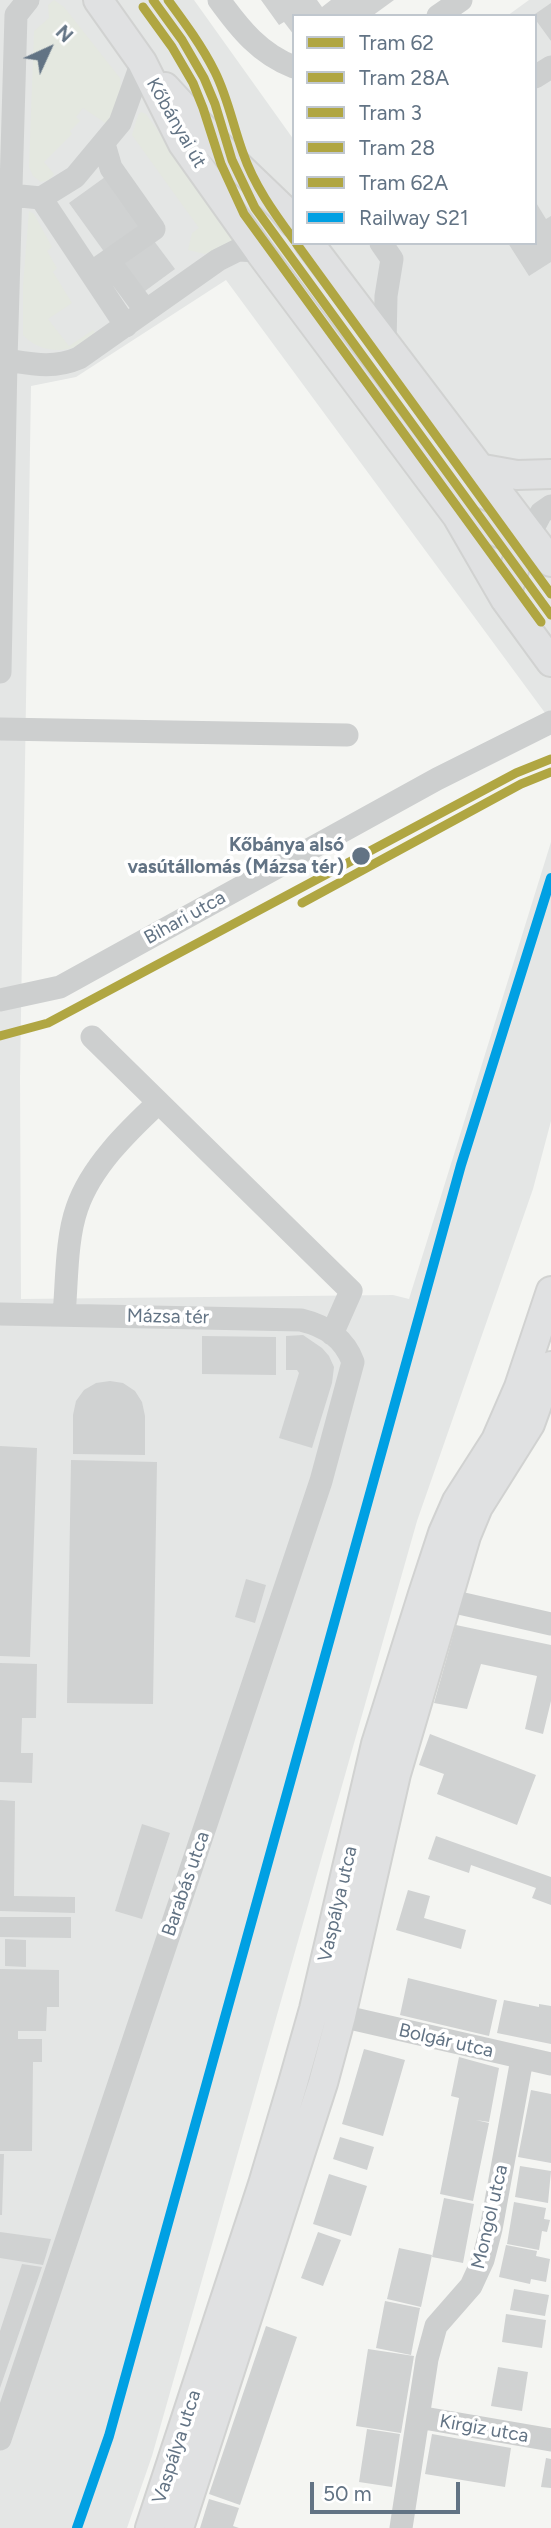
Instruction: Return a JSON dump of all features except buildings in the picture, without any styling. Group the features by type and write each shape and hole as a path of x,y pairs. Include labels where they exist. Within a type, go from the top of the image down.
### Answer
{"main road":[{"name":"Kőbányai út","path":"98,0 142,62 232,160 290,212"},
{"name":"Kőbányai út","path":"142,62 183,144 259,251 457,516 505,599 551,662"},
{"path":"311,245 478,468 540,532 551,562"},
{"path":"478,468 517,475 551,474"},
{"path":"457,516 505,535 540,532"},
{"path":"505,599 517,558 540,532"},
{"name":"Vaspálya utca","path":"150,2528 263,2184 314,2009 396,1774 435,1598 443,1534 457,1501 495,1440 519,1387 551,1291"},
{"name":"Vaspálya utca","path":"435,1598 478,1507 530,1424 551,1366"},
{"name":"Vaspálya utca","path":"179,2528 291,2188 341,2016 352,1905"},
{"path":"314,2009 341,2016"}],"street":[{"path":"219,0 254,44 277,60 292,66"},
{"path":"441,14 461,0"},
{"path":"0,672 10,195 21,5"},
{"path":"10,195 41,198 75,177 120,123 142,62"},
{"path":"100,267 154,229 111,168 104,144"},
{"path":"41,198 100,267 146,311"},
{"path":"385,344 391,248"},
{"path":"6,360 39,366 67,363 79,358 218,260 238,250 259,251"},
{"path":"100,267 126,326"},
{"path":"540,532 541,513 551,506"},
{"name":"Bihari utca","path":"0,1000 60,987 437,779 551,722"},
{"path":"0,729 347,735"},
{"path":"92,1037 351,1291 332,1334"},
{"path":"64,1315 72,1227 85,1187 137,1122 158,1103"},
{"name":"Mázsa tér","path":"0,1314 301,1320 318,1324 332,1334"},
{"name":"Barabás utca","path":"0,2439 321,1481 353,1362 347,1347 332,1334"},
{"path":"435,1598 551,1624"},
{"name":"Bolgár utca","path":"341,2016 551,2064"},
{"name":"Mongol utca","path":"401,2528 427,2360 436,2326 476,2278 484,2260 522,2059"},
{"name":"Kirgiz utca","path":"418,2417 551,2441"}],"shaded area":[{"path":"0,0 194,0 292,137 292,245 537,245 537,14 510,14 529,0 551,0 551,721 226,280 76,377 31,386 20,1077 21,1299 393,1295 409,1299 551,842 551,1121 533,1189 417,1521 152,2456 127,2528 0,2528"},
{"path":"54,0 64,7 120,78 121,94 107,124 83,108 76,117 80,121 70,131 72,134 44,162 54,174 49,180 41,182 33,176 29,167 34,31 49,18 48,5"},
{"path":"141,112 146,114 236,241 205,254 188,250 192,233 199,228 132,135"},
{"path":"29,211 34,214 52,247 47,251 57,268 53,272 72,303 48,319 69,346 93,330 95,332 88,340 70,349 40,347 23,335 23,285"}],"tram line":[{"name":"62","path":"153,0 182,40 204,78 232,160 255,208 551,615"},
{"name":"28","path":"168,0 215,72 253,176 292,237"},
{"name":"28A","path":"143,7 172,47 193,83 221,164 244,214 541,622"},
{"name":"28","path":"297,245 551,594"},
{"name":"3","path":"0,1036 48,1023 516,773 551,759"},
{"name":"62A","path":"302,903 521,784 551,772"}],"rail line":[{"name":"S21","path":"77,2528 109,2436 461,1165 551,878"}],"place":[{"name":"Kőbánya alsó vasútállomás (Mázsa tér)","path":"361,856"}]}
